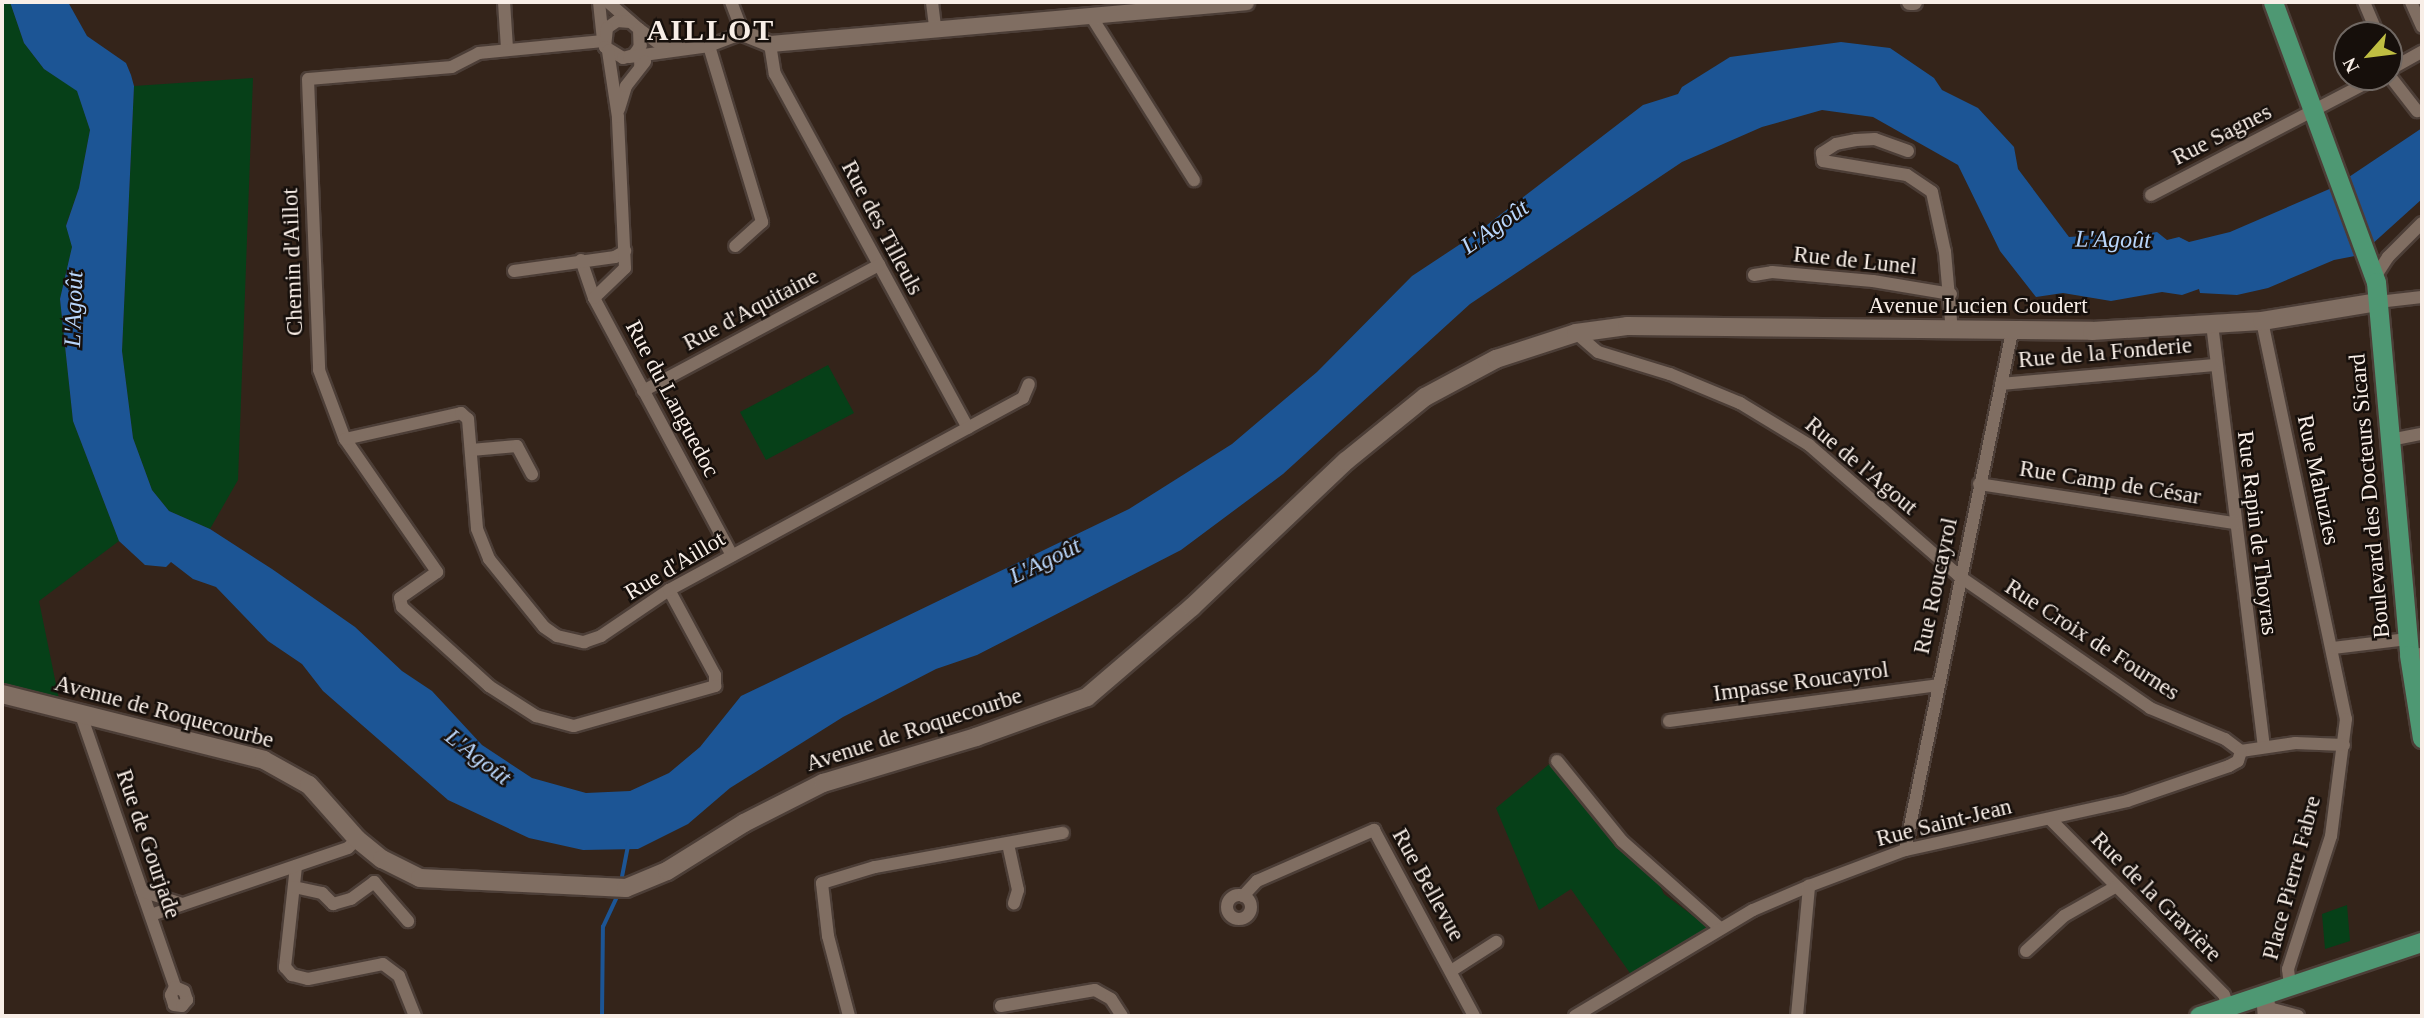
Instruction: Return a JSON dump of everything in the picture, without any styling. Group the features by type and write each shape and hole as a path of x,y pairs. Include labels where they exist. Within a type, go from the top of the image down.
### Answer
{"main road":[{"name":"Boulevard des Docteurs Sicard","path":"2273,2 2375,277 2390,440 2416,653 2422,738"},
{"name":"Avenue Lucien Coudert","path":"1576,333 1627,326 2012,332 2262,321 2378,302"},
{"name":"Avenue de Roquecourbe","path":"2,694 264,760 309,785 356,839 382,859 421,878 620,888 667,871 744,823 823,783 976,737 1087,697 1192,607 1346,461 1425,397 1496,359 1576,333"},
{"path":"2199,1016 2228,1006 2267,1006 2290,986 2417,941"}],"street":[{"path":"504,2 507,49 606,46 617,58 656,56 709,46 743,33 770,44 935,27 1091,16 1173,5 1246,2"},
{"path":"594,298 625,268 618,117 599,2"},
{"path":"608,2 660,44 688,48"},
{"path":"731,2 743,33"},
{"path":"932,2 935,27"},
{"path":"2364,2 2372,21"},
{"path":"2411,2 2422,27"},
{"path":"1091,16 1194,180"},
{"path":"606,46 612,23 634,25"},
{"path":"618,117 638,56 634,25"},
{"name":"Rue des Tilleuls","path":"770,44 775,74 968,428"},
{"path":"709,46 762,222 734,246"},
{"name":"Chemin d'Aillot","path":"507,49 478,53 452,67 309,79 318,370 345,439 437,572 400,598 402,607 489,686 536,716 574,726 715,686 715,674 669,590"},
{"path":"2403,62 2422,52"},
{"path":"2403,90 2417,111"},
{"name":"Rue Sagnes","path":"2151,195 2352,91"},
{"path":"1908,151 1875,139 1836,144 1822,153 1823,161 1908,175 1932,192 1951,294 1952,332"},
{"path":"2375,277 2388,257 2422,223"},
{"path":"514,271 615,257 625,251"},
{"name":"Rue du Languedoc","path":"581,260 594,298 732,555"},
{"name":"Rue d'Aquitaine","path":"643,391 879,265"},
{"name":"Rue de Lunel","path":"1754,275 1772,272 1873,281 1951,294"},
{"path":"2378,302 2422,297"},
{"name":"Rue Mahuzies","path":"2262,321 2333,648"},
{"name":"Rue Rapin de Thoyras","path":"2212,324 2214,365 2264,747"},
{"name":"Rue Roucayrol","path":"1905,850 1959,576 2012,332"},
{"name":"Rue de l'Agout","path":"1576,333 1598,352 1670,374 1740,403 1808,445 1959,576"},
{"name":"Rue de la Fonderie","path":"2001,384 2214,365"},
{"name":"Rue d'Aillot","path":"345,439 461,413 468,419 477,529 489,559 544,627 557,636 584,642 601,636 669,590 1023,398 1029,384"},
{"path":"940,443 953,424 955,406"},
{"path":"2390,440 2422,434"},
{"path":"471,450 517,446 532,474"},
{"name":"Rue Camp de César","path":"1979,484 2235,523"},
{"name":"Rue Croix de Fournes","path":"1959,576 2150,708 2235,744 2241,751"},
{"path":"2333,648 2416,653"},
{"name":"Place Pierre Fabre","path":"2290,986 2288,969 2330,836 2344,739 2333,648"},
{"name":"Impasse Roucayrol","path":"1669,721 1938,685"},
{"name":"Rue de Gourjade","path":"80,715 175,987"},
{"name":"Rue Saint-Jean","path":"1575,1016 1721,929 1808,886 1905,850 2127,801 2229,766 2238,761 2241,751 2344,739"},
{"path":"1557,761 1622,841 1721,929"},
{"name":"Rue de la Gravière","path":"2050,819 2224,995 2228,1006"},
{"name":"Rue Bellevue","path":"1243,896 1257,881 1374,830 1474,1016"},
{"path":"849,1016 828,936 822,883 875,867 1063,832"},
{"path":"151,915 348,848 356,839"},
{"path":"1009,844 1018,890 1014,903"},
{"path":"382,859 375,868 374,882 408,921"},
{"path":"296,866 284,958 292,975 308,979 383,964 399,976 415,1016"},
{"path":"294,887 322,892 333,904 351,899 374,882"},
{"path":"1797,1016 1808,886"},
{"path":"2026,951 2061,911 2115,887"},
{"path":"142,891 182,904"},
{"path":"1451,971 1496,942"},
{"path":"1001,1006 1095,990 1111,999 1122,1016"},
{"path":"2267,1006 2298,1016"}],"green space":[{"path":"2,2 10,2 24,43 44,69 77,90 90,130 79,188 66,225 72,247 60,299 73,421 119,541 39,601 59,699 2,684"},
{"path":"253,78 238,480 210,529 169,511 152,490 133,438 122,351 134,86"},
{"path":"828,365 854,413 766,460 740,412"},
{"path":"1553,761 1620,844 1620,851 1658,882 1664,894 1708,927 1632,976 1571,889 1539,910 1496,808"},
{"path":"2347,905 2350,941 2325,949 2322,914"}],"water":[{"name":"L'Agoût","path":"10,2 68,2 87,36 126,63 131,75 134,86 122,351 133,438 152,490 169,511 210,529 355,627 402,671 432,691 482,745 532,778 586,793 630,791 669,773 700,747 741,696 1129,509 1232,444 1317,372 1412,276 1474,235 1643,105 1678,94 1682,87 1730,57 1841,42 1890,48 1934,78 1942,90 1978,108 2014,147 2018,169 2069,237 2096,235 2105,240 2157,232 2167,240 2179,237 2189,242 2230,232 2334,187 2422,128 2422,199 2360,255 2334,260 2268,288 2237,295 2200,293 2199,289 2182,295 2162,292 2111,301 2063,293 2036,297 2000,251 1958,165 1873,117 1822,110 1762,127 1682,162 1470,304 1283,474 1181,550 977,655 936,669 843,717 730,788 688,824 638,849 583,850 529,838 448,800 323,691 302,664 268,641 216,587 193,579 171,562 166,567 145,565 119,541 73,421 60,299 72,247 66,226 79,188 90,130 77,91 44,69 24,43"}],"waterway":[{"path":"621,882 628,845"},
{"path":"602,1016 603,927 619,893"}],"district":[{"name":"AILLOT","path":"711,30"}]}
